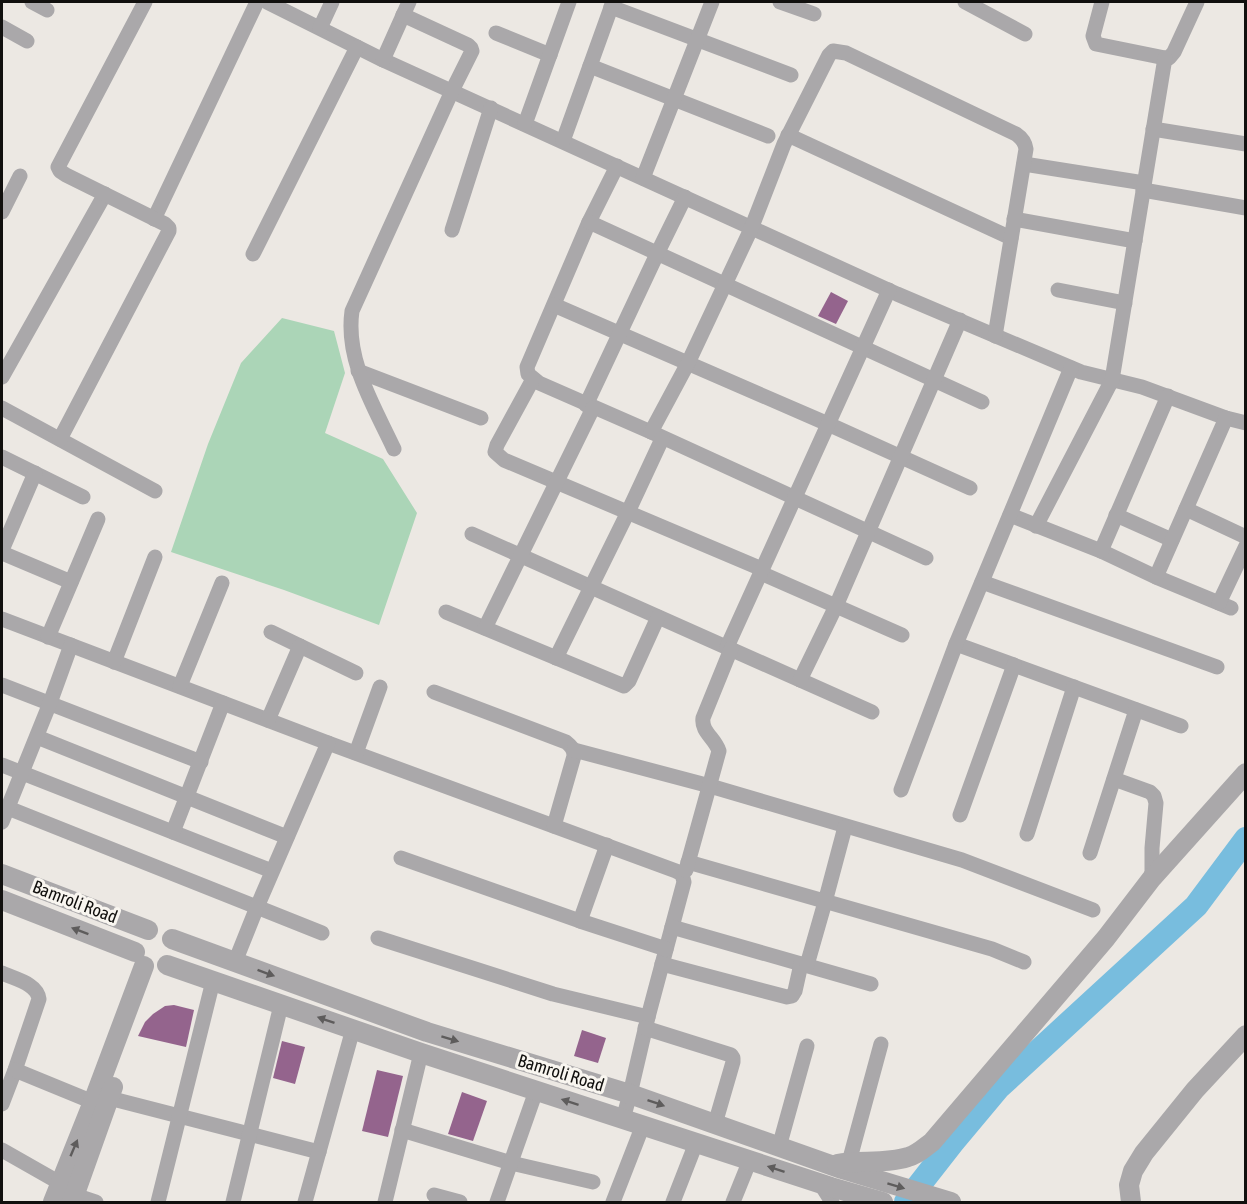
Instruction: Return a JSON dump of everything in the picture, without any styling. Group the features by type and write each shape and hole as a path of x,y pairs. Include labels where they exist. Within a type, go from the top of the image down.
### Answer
{"street":[{"path":"32,2 47,10"},
{"path":"60,439 168,235 169,228 165,224 60,171 58,167 145,2"},
{"path":"154,219 257,2"},
{"path":"267,2 383,60 751,229 995,336 1081,372 1142,387 1245,423"},
{"path":"320,28 332,2"},
{"path":"525,124 569,2"},
{"path":"643,178 712,2"},
{"path":"780,2 814,14"},
{"path":"964,2 1025,34"},
{"path":"1102,2 1093,36 1096,44 1165,58 1174,52 1197,2"},
{"path":"563,141 612,4 791,75"},
{"path":"383,60 406,8 471,48 471,55 452,91 352,311 350,322 358,371 394,449"},
{"path":"2,27 27,41"},
{"path":"496,33 550,55"},
{"path":"253,254 357,47"},
{"path":"556,658 628,512 657,436 688,363 751,229 788,135 833,51 841,51 1016,134 1025,143 1024,164 995,336"},
{"path":"1036,526 1112,380 1165,58"},
{"path":"590,66 768,136"},
{"path":"452,230 491,108"},
{"path":"1153,129 1245,144"},
{"path":"788,135 1011,238"},
{"path":"1024,164 1245,208"},
{"path":"616,166 589,222 527,367 528,374 539,384 795,497 926,558"},
{"path":"2,212 20,176"},
{"path":"2,377 105,194"},
{"path":"485,628 557,481 620,333 685,197"},
{"path":"1014,219 1135,241"},
{"path":"589,222 982,402"},
{"path":"623,1119 646,1022 719,751 704,729 703,718 761,571 889,290"},
{"path":"1059,290 1125,303"},
{"path":"554,305 970,488"},
{"path":"800,680 836,606 960,320"},
{"path":"901,790 956,644 1071,368"},
{"path":"358,371 481,418"},
{"path":"533,379 496,445 495,452 504,459 902,635"},
{"path":"1101,550 1168,396"},
{"path":"2,408 155,491"},
{"path":"1156,577 1226,418"},
{"path":"2,457 83,497"},
{"path":"35,473 2,552 71,582"},
{"path":"1186,509 1245,537"},
{"path":"1010,515 1101,550 1156,577 1225,606 1245,546"},
{"path":"1116,515 1172,540"},
{"path":"48,637 98,519"},
{"path":"472,534 873,712"},
{"path":"114,662 155,557"},
{"path":"982,582 1217,668"},
{"path":"180,686 222,583"},
{"path":"446,612 624,686 629,681 658,617"},
{"path":"2,619 328,743 676,871 684,878"},
{"path":"271,632 356,673"},
{"path":"956,644 1181,726"},
{"path":"71,645 37,737 4,815 322,933"},
{"path":"268,720 300,646"},
{"path":"960,815 1014,665"},
{"path":"2,685 201,762"},
{"path":"356,753 380,687"},
{"path":"1027,834 1074,687"},
{"path":"434,692 566,742 574,750 710,786 962,860 1093,910"},
{"path":"173,832 223,703"},
{"path":"1090,853 1136,710"},
{"path":"37,737 287,837"},
{"path":"235,962 328,743"},
{"path":"554,826 574,750"},
{"path":"2,765 272,871"},
{"path":"881,1044 841,1166 910,1157 932,1142 1106,938 1152,878 1245,772"},
{"path":"1114,779 1150,792 1154,796 1156,803 1152,878"},
{"path":"662,964 787,997 792,996 825,902 845,827"},
{"path":"580,921 607,845"},
{"path":"401,858 666,949"},
{"path":"688,862 993,949 1024,962"},
{"name":"Bamroli Road","path":"2,874 148,930"},
{"name":"Bamroli Road","path":"2,900 150,963 213,981 421,1053 750,1160 828,1191 883,1203"},
{"path":"672,927 872,984"},
{"path":"148,930 166,932 175,948 172,960 150,963 135,945 138,938 148,930"},
{"path":"378,938 646,1022 731,1055 733,1062 715,1124"},
{"name":"Bamroli Road","path":"172,939 427,1032 630,1094 779,1147 951,1203"},
{"path":"53,1203 69,1193 150,963"},
{"path":"2,973 34,988 39,999 2,1104"},
{"path":"158,1203 213,981"},
{"path":"233,1203 281,1005"},
{"path":"305,1203 353,1029"},
{"path":"1131,1203 1129,1185 1133,1172 1144,1153 1195,1090 1245,1035"},
{"path":"779,1147 807,1046"},
{"path":"385,1203 421,1053"},
{"path":"15,1070 101,1100 180,1115 319,1152"},
{"path":"497,1203 536,1091"},
{"path":"613,1203 643,1125"},
{"path":"402,1130 511,1163 593,1182"},
{"path":"673,1203 696,1143"},
{"path":"2,1149 69,1193 96,1203"},
{"path":"733,1203 750,1160"},
{"path":"434,1195 460,1203"}],"green space":[{"path":"282,318 334,331 345,373 325,433 383,459 417,513 379,625 171,552 208,444 241,363"}],"building":[{"path":"831,292 848,301 836,324 818,316"},
{"path":"174,1005 194,1010 186,1047 138,1036 145,1022 153,1014 165,1006"},
{"path":"582,1030 606,1038 598,1063 574,1056"},
{"path":"282,1041 305,1047 295,1084 273,1078"},
{"path":"377,1070 403,1076 388,1137 362,1131"},
{"path":"462,1092 487,1101 473,1141 448,1134"}],"waterway":[{"path":"906,1202 998,1088 1196,906 1246,839"}]}
